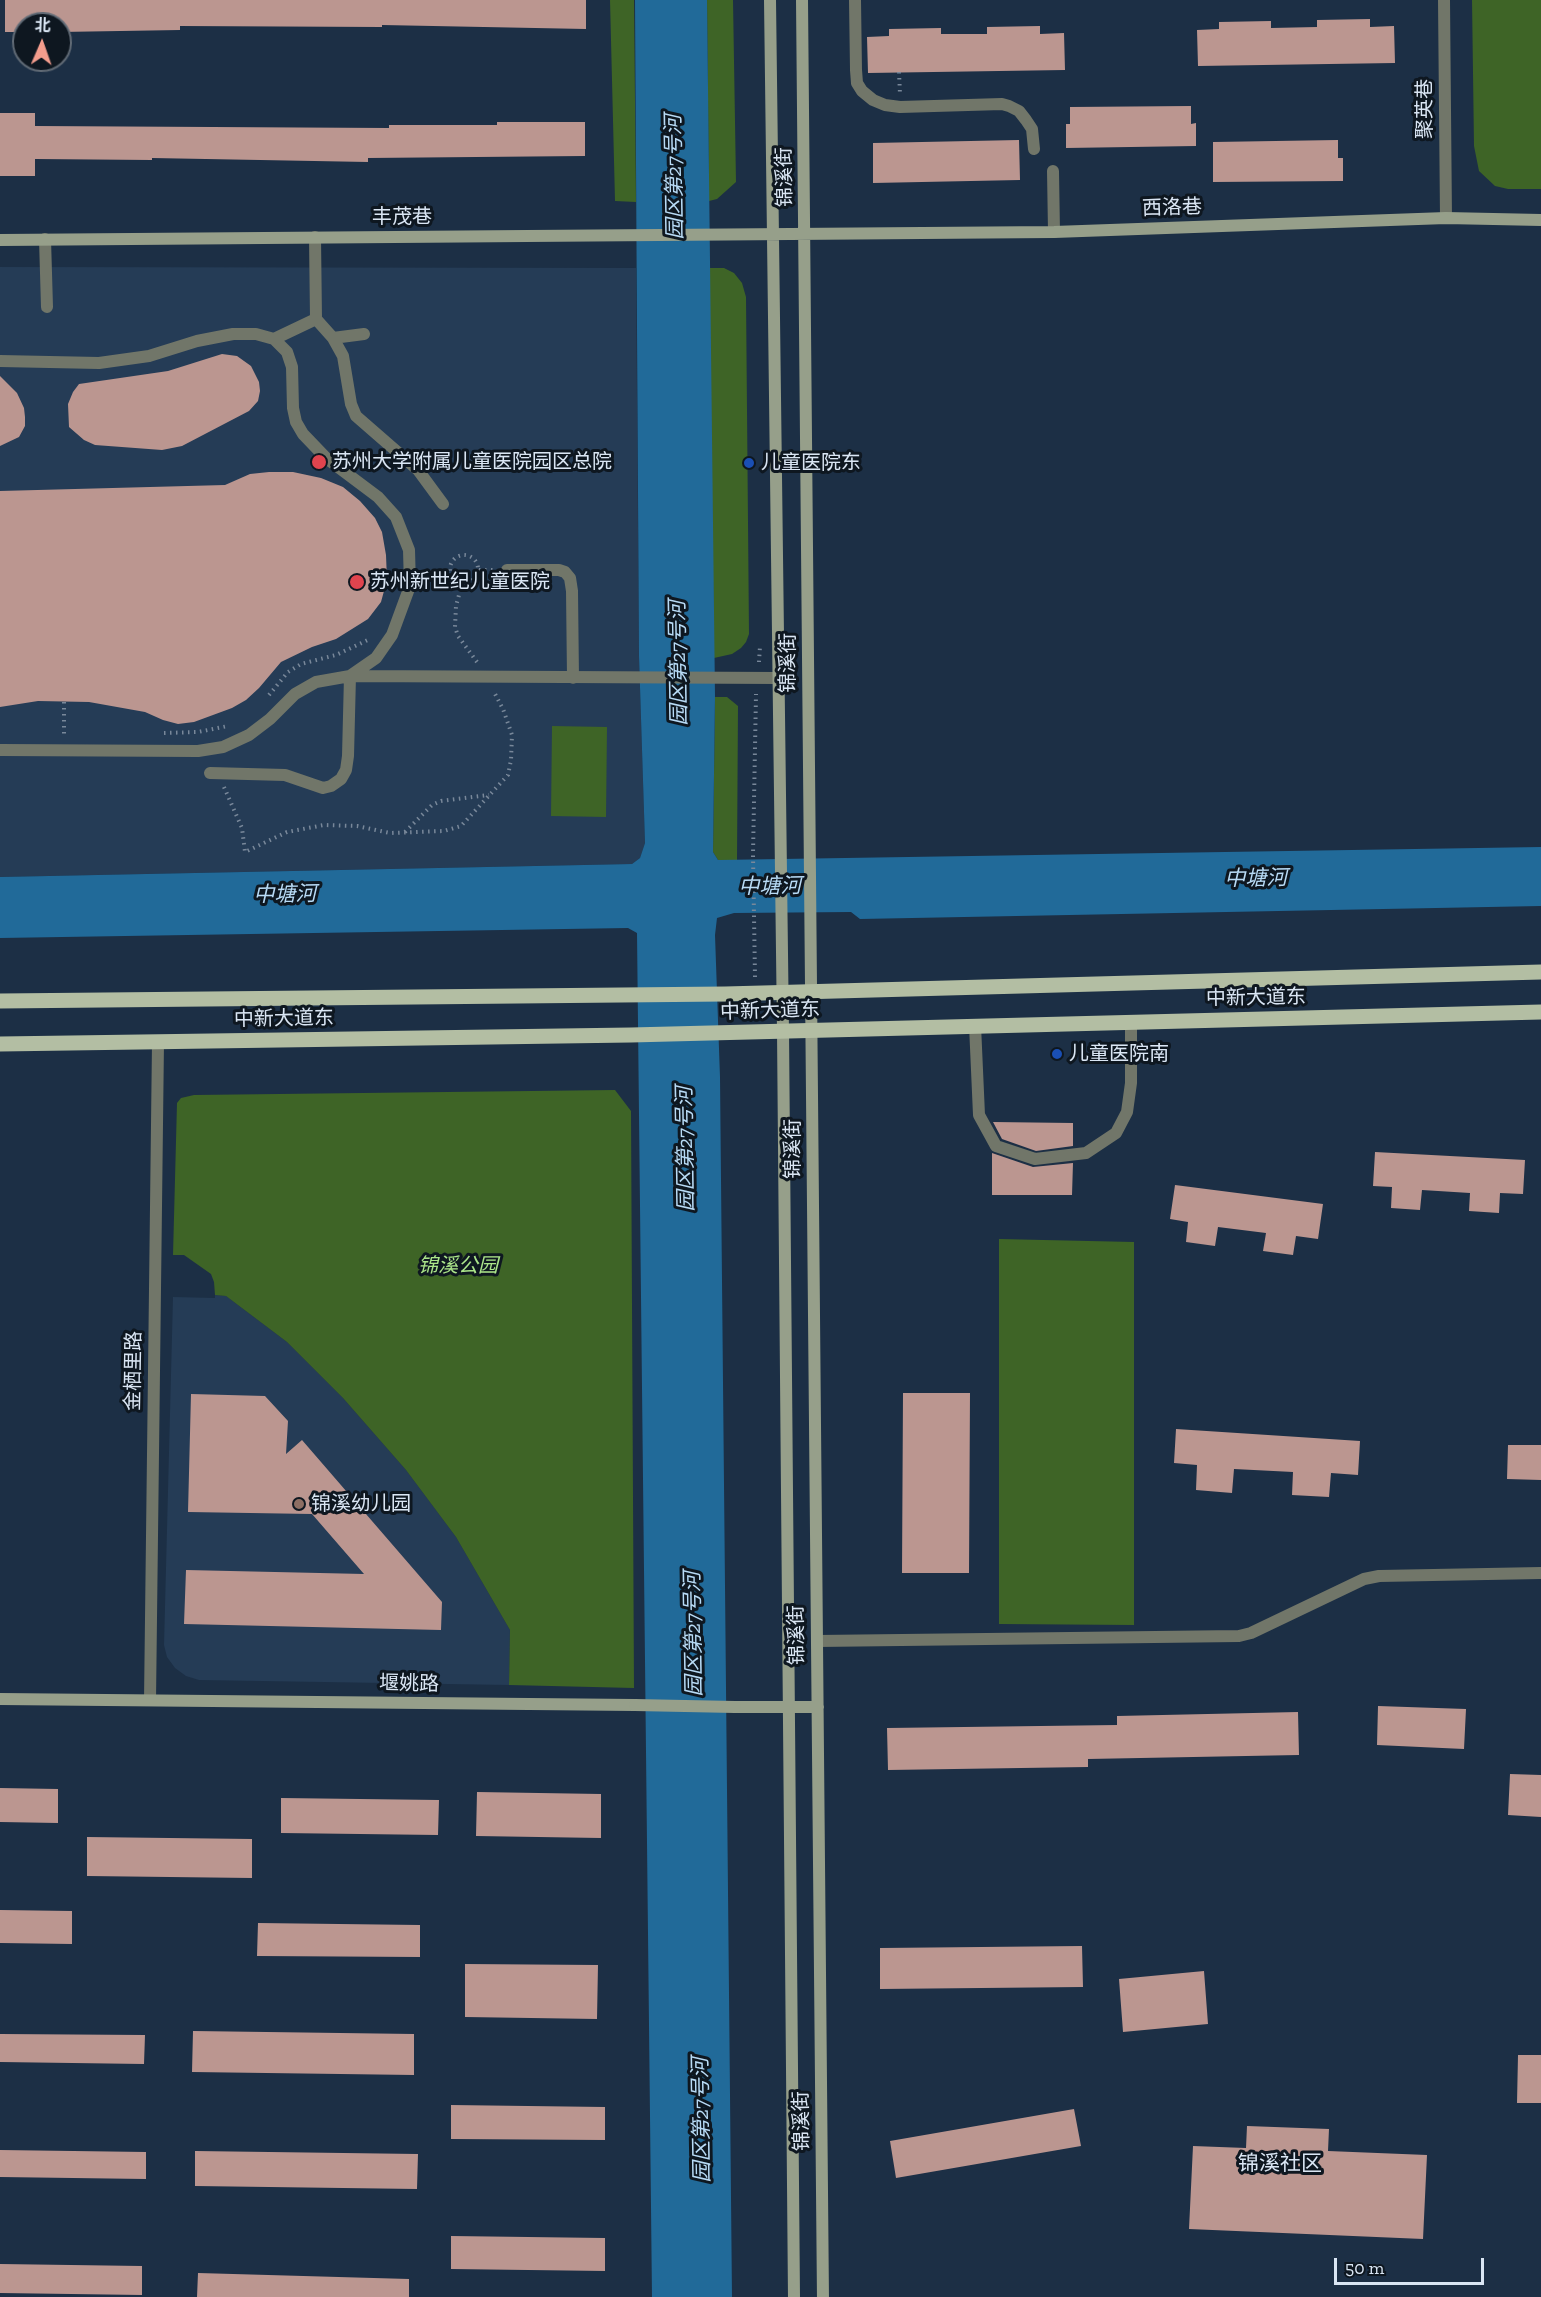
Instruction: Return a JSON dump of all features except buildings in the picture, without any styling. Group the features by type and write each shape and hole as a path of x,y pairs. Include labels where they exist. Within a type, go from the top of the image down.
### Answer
{"main road":[{"name":"锦溪街","path":"771,0 794,2297"},
{"name":"锦溪街","path":"802,0 823,2297"},
{"name":"西洛巷","path":"805,233 1054,232 1446,218 1541,220"},
{"name":"丰茂巷","path":"0,240 805,233"},
{"name":"中新大道东","path":"0,1001 725,994 1541,972"},
{"name":"中新大道东","path":"0,1044 631,1035 1541,1012"},
{"name":"堰姚路","path":"0,1699 818,1707"}],"street":[{"path":"855,0 856,70 857,82 862,91 873,100 885,105 900,107 1002,104 1009,106 1019,111 1032,129 1034,149"},
{"name":"聚英巷","path":"1444,0 1446,218"},
{"path":"1053,171 1054,232"},
{"path":"315,237 316,319 333,338 343,356 351,404 356,416 418,470 443,504"},
{"path":"45,239 47,307"},
{"path":"274,339 316,319"},
{"path":"0,361 99,363 149,356 233,334 256,334 274,339 286,352 292,368 293,408 296,422 303,434 326,458 378,497 390,510 404,532 409,550 410,585 392,635 376,658 350,676"},
{"path":"333,338 364,334"},
{"path":"507,570 559,570 565,572 570,578 573,678"},
{"path":"0,750 198,751 223,747 249,735 296,694 316,682 350,676 778,678"},
{"path":"210,773 285,775 322,788 331,786 341,779 346,770 350,676"},
{"path":"975,1025 979,1115 996,1146 1035,1159 1086,1154 1116,1133 1127,1112 1129,1102 1131,1022"},
{"name":"金栖里路","path":"150,1700 158,1042"},
{"path":"817,1641 1239,1636 1251,1634 1364,1579 1379,1576 1541,1573"}],"path":[{"path":"466,555 475,560 479,570 472,582 462,584 453,579 450,566 453,559 466,555"},
{"path":"223,787 242,828 245,852 287,832 314,826 341,824 390,833 444,831 461,826 508,774 512,735 503,709 486,677 458,636 455,627 456,606 462,584"},
{"path":"265,702 288,672 301,664 336,655 374,637"},
{"path":"755,993 753,855 755,713 761,644"},
{"path":"64,702 64,750"},
{"path":"153,733 198,732 227,726 234,722"},
{"path":"54,735 75,734"},
{"path":"405,832 432,805 441,801 490,795"}],"shaded area":[{"name":"苏州大学附属儿童医院园区总院","path":"0,267 636,268 639,656 645,843 640,858 632,864 0,877"},
{"name":"锦溪幼儿园","path":"215,1295 226,1296 287,1342 343,1398 406,1470 456,1537 510,1630 509,1685 199,1680 186,1676 175,1668 167,1657 164,1645 173,1297 215,1298"}],"green space":[{"path":"610,0 634,0 636,202 615,201"},
{"path":"707,0 733,0 736,182 717,199 709,201"},
{"path":"1472,0 1541,0 1541,189 1508,189 1495,186 1479,171 1474,146"},
{"path":"709,268 724,268 734,273 742,283 746,297 749,634 741,648 732,654 714,658"},
{"path":"715,697 727,697 738,706 737,861 718,860 713,852"},
{"path":"552,726 607,727 606,817 551,816"},
{"name":"锦溪公园","path":"615,1090 631,1111 634,1688 509,1685 510,1630 456,1537 406,1470 343,1398 287,1342 226,1296 215,1295 211,1274 184,1255 173,1255 177,1103 181,1098 194,1095"},
{"path":"999,1239 1134,1242 1134,1625 999,1624"}],"water":[{"path":"635,0 707,0 715,697 713,852 718,860 1541,847 1541,906 860,919 851,912 734,913 717,918 715,935 720,1077 732,2297 652,2297 637,933 628,928 0,938 0,877 632,864 640,858 645,843 639,656"}],"place":[{"name":"苏州大学附属儿童医院园区总院","path":"319,462"},
{"name":"儿童医院东","path":"749,463"},
{"name":"苏州新世纪儿童医院","path":"357,582"},
{"name":"儿童医院南","path":"1057,1054"},
{"name":"锦溪幼儿园","path":"299,1504"}],"district":[{"name":"锦溪社区","path":"1280,2164"}],"water label":[{"name":"园区第27号河","path":"675,177"},
{"name":"园区第27号河","path":"679,663"},
{"name":"中塘河","path":"1256,879"},
{"name":"中塘河","path":"770,887"},
{"name":"中塘河","path":"285,895"},
{"name":"园区第27号河","path":"686,1149"},
{"name":"园区第27号河","path":"694,1634"},
{"name":"园区第27号河","path":"702,2120"}]}
